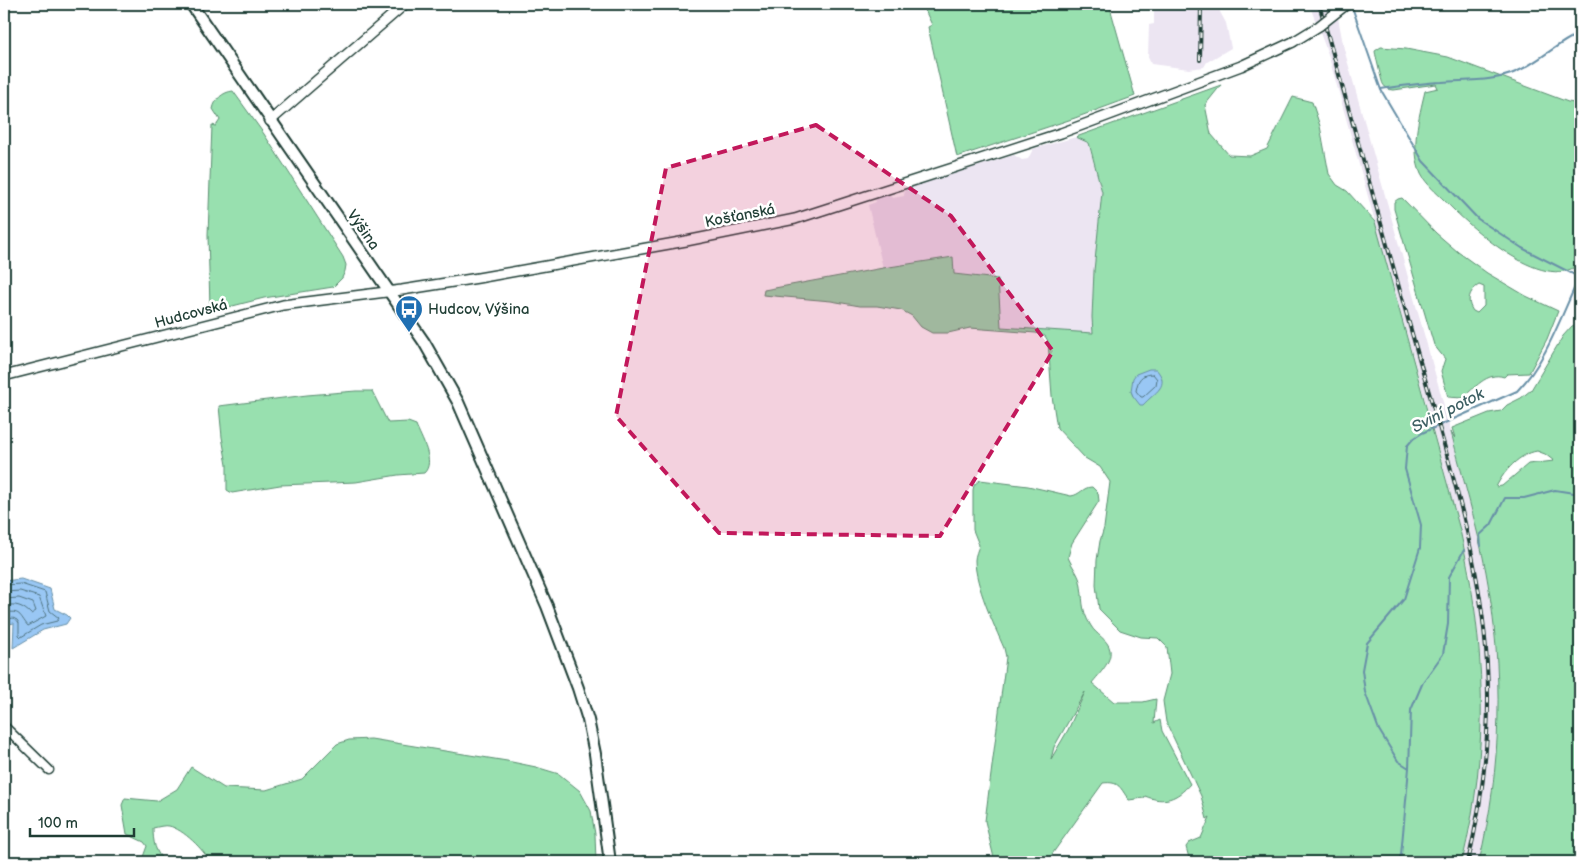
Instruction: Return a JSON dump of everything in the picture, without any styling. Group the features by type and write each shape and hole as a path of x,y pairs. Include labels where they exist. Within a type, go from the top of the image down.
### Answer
{"main road":[{"name":"Výšina","path":"191,4 432,356 464,414 547,606 569,662 591,730 603,802 610,862"}],"street":[{"path":"270,121 405,4"},
{"name":"Košťanská","path":"388,292 496,275 789,221 826,210 1087,124 1253,61 1293,42 1319,26 1347,4"},
{"name":"Hudcovská","path":"4,376 271,307 388,292"},
{"path":"4,726 49,770"}],"highlighted area":[{"path":"816,125 951,216 1053,351 940,536 719,533 616,416 666,168"}],"shaded area":[{"path":"1154,4 1220,4 1220,12 1226,23 1231,48 1207,62 1204,67 1189,69 1151,64 1148,57 1149,25 1154,24"},
{"path":"1309,4 1337,4 1344,49 1447,416 1486,573 1497,663 1498,707 1495,767 1486,834 1479,862 1462,862 1470,831 1479,765 1482,707 1481,664 1471,576 1431,421 1328,54"},
{"path":"1076,137 1088,143 1102,192 1094,271 1092,317 1094,333 1001,327 998,279 954,274 952,257 883,268 868,205 876,202 875,198 887,195 893,198 904,196 905,189 1014,155 1022,160 1028,159 1033,149"}],"green space":[{"path":"922,4 1109,4 1135,96 957,157 928,27 932,25"},
{"path":"1381,47 1406,49 1448,57 1568,102 1580,104 1580,297 1578,296 1575,275 1579,264 1564,271 1546,271 1527,264 1507,253 1470,225 1426,181 1421,174 1416,154 1417,133 1425,91 1438,88 1436,84 1394,90 1384,86 1375,51"},
{"path":"1221,85 1205,105 1211,134 1229,155 1250,156 1267,149 1293,97 1312,102 1320,126 1329,174 1337,185 1347,191 1375,222 1460,530 1469,572 1479,655 1481,737 1471,820 1462,862 1192,862 1186,847 1189,843 1201,838 1210,817 1207,819 1201,796 1166,722 1163,701 1170,674 1167,647 1158,638 1141,637 1120,630 1099,609 1096,585 1097,560 1104,528 1110,482 1100,467 1085,458 1057,428 1052,396 1048,341 1045,336 1036,333 970,328 948,333 932,333 921,327 912,316 901,310 763,295 764,290 953,257 954,274 998,279 1001,327 1093,333 1094,271 1102,192 1089,143 1076,137","holes":["1160,388 1143,405 1133,396 1131,391"]},
{"path":"233,91 264,134 343,257 346,265 342,278 333,287 264,298 213,311 210,308 208,235 212,125 216,126 220,120 213,109 220,97"},
{"path":"1402,198 1436,233 1487,273 1526,296 1558,311 1547,339 1529,373 1507,374 1504,377 1492,376 1481,382 1462,398 1448,397 1441,371 1445,359 1434,345 1394,209 1394,202","holes":["1479,285 1484,287 1484,306 1477,313 1471,307 1470,296"]},
{"path":"1580,324 1580,862 1479,862 1487,826 1496,754 1498,681 1496,645 1486,572 1451,432 1455,438 1452,428 1489,413 1501,411 1531,390 1563,336 1572,326","holes":["1537,451 1554,461 1528,464 1502,486 1496,487 1503,475 1518,459"]},
{"path":"356,391 372,391 388,423 408,422 416,425 428,456 429,463 424,473 356,482 280,485 232,493 227,490 227,465 219,406"},
{"path":"980,480 1028,486 1071,496 1092,487 1098,493 1099,501 1072,543 1068,557 1080,581 1084,609 1088,620 1093,629 1107,643 1110,650 1107,663 1092,683 1114,702 1143,702 1156,699 1154,723 1160,720 1162,731 1190,784 1170,799 1158,800 1145,796 1144,798 1129,800 1116,784 1103,783 1050,857 1044,862 995,862 985,821 1006,657 978,581 975,558 979,545 973,530 974,485","holes":["1085,692 1068,730 1051,759 1054,747"]},
{"path":"371,739 507,761 559,774 580,791 591,811 595,834 596,862 210,862 198,846 187,836 175,828 165,826 153,828 153,838 159,854 165,862 146,862 143,857 147,846 144,842 127,834 122,805 125,798 157,801 177,789 191,767 224,788 266,790 302,779 337,744 349,740"},
{"path":"643,856 646,856 665,862 639,862"}],"water":[{"path":"1149,369 1156,369 1162,384 1143,405 1140,405 1131,391 1133,378 1136,374"},
{"path":"21,579 50,589 55,609 70,618 66,624 43,630 13,648 14,623 4,625 4,581"}],"waterway":[{"path":"1351,4 1381,90 1423,161 1478,219 1522,248 1579,277"},
{"path":"1381,89 1427,83 1490,79 1509,75 1526,67 1580,33"},
{"name":"Sviní potok","path":"1409,768 1398,761 1379,730 1365,692 1362,670 1367,643 1404,599 1420,548 1421,525 1405,469 1407,446 1422,433 1517,391 1546,351 1580,276"},
{"path":"1481,546 1480,535 1491,525 1505,498 1524,498 1555,490 1580,494"},
{"path":"1398,862 1401,855 1409,768 1411,710 1423,682 1443,654 1448,624 1449,577 1464,550"}],"railway":[{"path":"1200,60 1201,4"},
{"path":"1319,4 1448,458 1469,540 1477,581 1487,664 1488,714 1482,789 1468,862"}],"place":[{"name":"Hudcov, Výšina","path":"409,333"}]}
